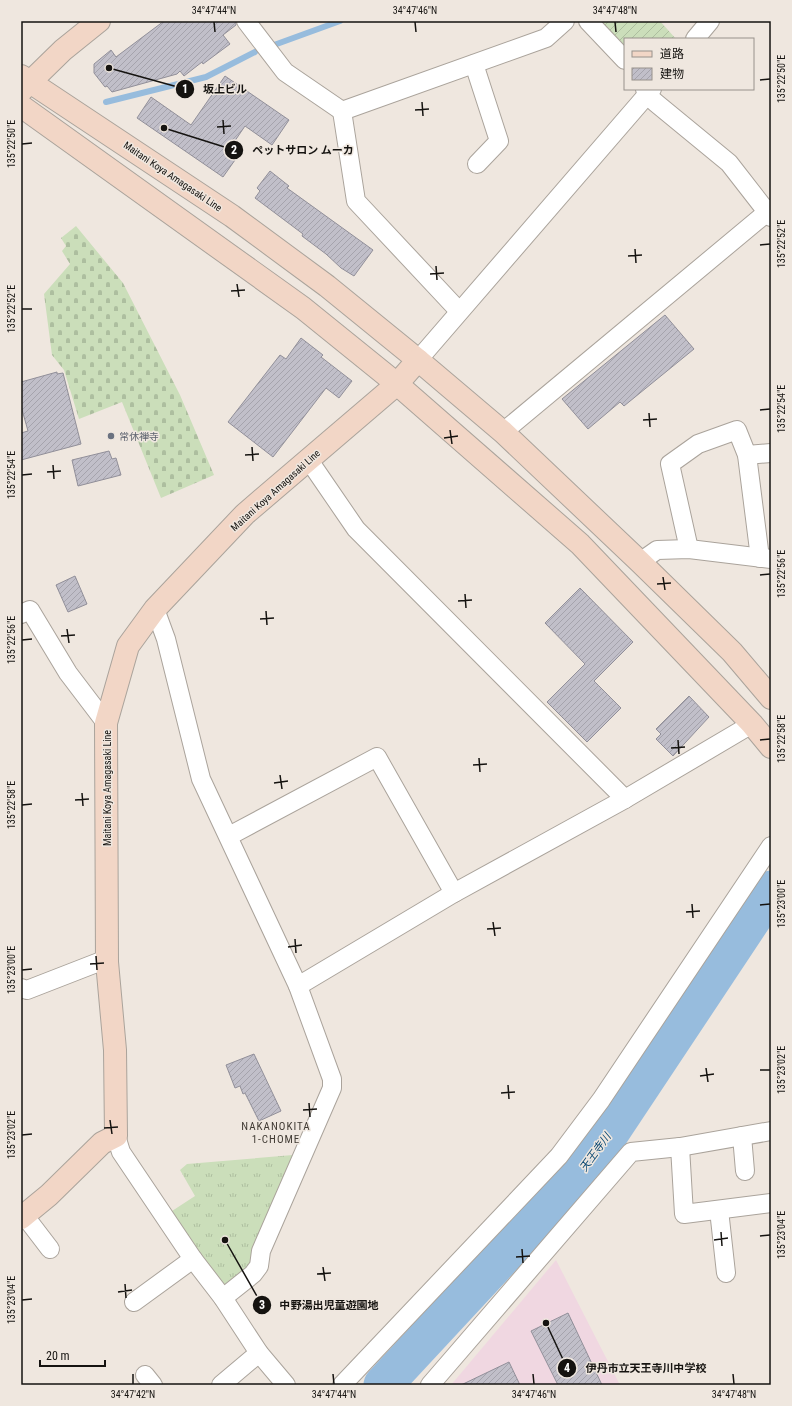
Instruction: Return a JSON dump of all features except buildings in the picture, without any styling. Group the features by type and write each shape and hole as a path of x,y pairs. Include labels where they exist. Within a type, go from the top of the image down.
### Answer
{"main road":[{"name":"Maitani Koya Amagasaki Line","path":"100,21 24,83 232,216 327,286 418,360 397,384 245,514 155,609 128,646 106,723 107,962 115,1050 116,1136"},
{"path":"21,106 303,308 397,384 580,544 752,724 771,747"},
{"path":"418,360 503,432 640,562 732,652 771,698"},
{"path":"22,1216 49,1194 102,1144 116,1136"}],"street":[{"path":"246,21 285,72 342,111 356,201 459,311"},
{"path":"342,111 546,38 565,21"},
{"path":"588,21 624,59"},
{"path":"696,38 710,21"},
{"path":"474,64 499,141 477,164"},
{"path":"418,360 648,91 728,163 770,213 503,432"},
{"path":"640,562 657,550 690,549 766,559 747,455 737,430 698,444 670,464 690,549"},
{"path":"747,455 771,453"},
{"path":"308,459 356,529 625,799"},
{"path":"155,609 166,639 201,779 298,986 332,1079 332,1088 261,1251 259,1266 253,1274 222,1298"},
{"path":"21,614 30,610 68,673 106,723"},
{"path":"298,986 454,893 625,799 752,724"},
{"path":"229,836 377,757 454,893"},
{"path":"342,1385 559,1156 601,1100 771,846"},
{"path":"21,988 27,990 99,962 107,962"},
{"path":"430,1385 631,1152 680,1147 771,1131"},
{"path":"116,1136 121,1152 193,1259 222,1298 259,1353 286,1385"},
{"path":"742,1136 745,1171"},
{"path":"680,1147 684,1214 771,1203"},
{"path":"719,1210 726,1273"},
{"path":"22,1216 50,1249"},
{"path":"134,1302 193,1259"},
{"path":"221,1385 259,1353"}],"shaded area":[{"path":"556,1260 620,1385 451,1385"}],"green space":[{"path":"598,21 660,21 675,38 624,38 624,49"},
{"path":"76,226 123,283 180,395 214,475 161,498 122,402 79,419 64,370 52,355 44,294 70,264 62,251 66,246 61,238"},
{"path":"293,1155 248,1269 224,1293 172,1211 195,1196 180,1170 187,1164"}],"waterway":[{"path":"274,45 340,21"},
{"path":"106,102 206,77 255,52"},
{"name":"天王寺川","path":"383,1385 591,1161 771,890"}],"place":[{"name":"坂上ビル","path":"109,68"},
{"name":"ペットサロン ムーカ","path":"164,128"},
{"name":"常休禅寺","path":"111,436"},
{"name":"中野湯出児童遊園地","path":"225,1240"},
{"name":"伊丹市立天王寺川中学校","path":"546,1323"}],"district":[{"name":"NAKANOKITA 1-CHOME","path":"276,1132"}]}
